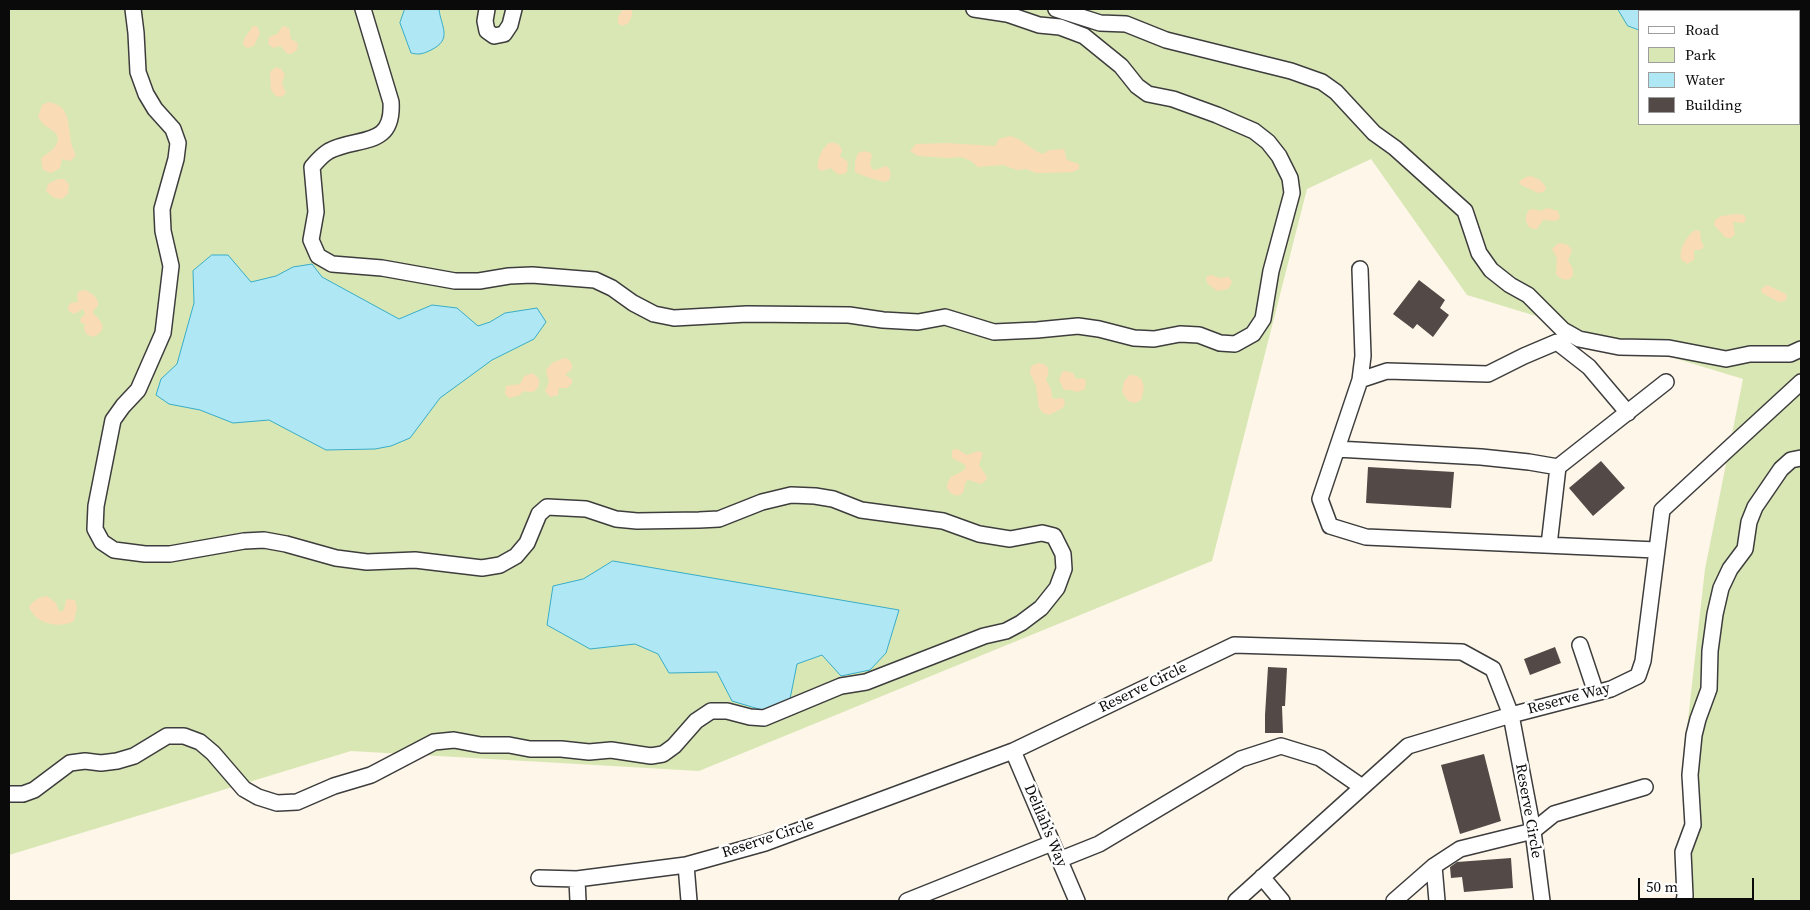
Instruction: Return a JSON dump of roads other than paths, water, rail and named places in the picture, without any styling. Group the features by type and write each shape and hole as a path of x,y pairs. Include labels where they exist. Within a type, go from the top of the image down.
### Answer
{"street":[{"path":"9,794 23,794 34,790 70,762 117,762 134,756 167,736 184,736 200,742 213,753 244,789 258,797 277,803 297,802 334,786 371,775 434,742 454,740 481,745 509,745 530,749 561,749 589,752 611,750 651,756 663,754 674,746 696,721 711,711 728,711 750,717 764,718 842,686 866,682 984,636 1006,631 1021,623 1041,608 1057,588 1064,568 1063,554 1054,536 1042,533 1010,539 979,534 943,521 861,510 833,499 815,496 791,496 762,502 719,519 699,520 637,521 616,519 586,508 547,507 539,514 526,543 516,556 500,565 482,568 415,560 367,562 336,558 264,540 244,540 170,554 145,554 114,550 102,542 94,529 102,466 113,420 138,390 163,333 171,266 162,231 162,209 176,159 178,143 173,129 155,109 146,94 138,72 133,9"},
{"path":"363,9 391,102 392,116 386,128 372,139 331,150 312,167 316,212 311,240 318,256 332,264 382,268 455,281 479,281 509,276 532,275 595,280 612,288 633,303 654,314 674,318 747,314 849,315 883,320 918,322 945,317 994,332 1078,326 1134,338 1154,339 1180,334 1199,335 1220,343 1235,344 1253,334 1263,319 1271,271 1292,193 1290,178 1280,156 1268,142 1254,131 1217,114 1173,99 1148,94 1137,86 1121,66 1084,36 1060,27 1039,26 1007,14 974,9"},
{"path":"487,9 485,21 487,31 494,36 504,34 510,25 514,9"},
{"path":"1056,9 1100,23 1126,24 1166,40 1291,71 1322,82 1336,92 1374,133 1395,148 1465,211 1479,253 1491,270 1528,295 1563,330 1578,339 1619,347 1669,348 1726,359 1750,354 1790,354 1801,349"},
{"path":"1360,269 1363,356 1360,380 1320,499 1330,526 1366,537 1656,550"},
{"path":"1360,380 1387,371 1488,374 1557,342 1589,366 1628,413"},
{"path":"1549,545 1558,467 1666,382"},
{"name":"Reserve Way","path":"1236,901 1408,746 1511,715 1611,689 1638,676 1643,661 1662,510 1801,382"},
{"path":"1337,449 1481,457 1558,467"},
{"path":"1684,901 1683,852 1693,825 1690,775 1694,735 1709,689 1710,651 1721,588 1730,569 1745,549 1749,522 1755,507 1781,469 1791,460 1801,458"},
{"name":"Reserve Circle","path":"539,878 577,879 686,865 765,843 1013,751 1234,644 1462,652 1493,669 1511,715 1533,831 1542,901"},
{"path":"1580,646 1596,693"},
{"path":"1059,860 1098,844 1241,759 1281,746 1320,758 1362,787"},
{"name":"Delilah's Way","path":"1013,751 1077,901"},
{"path":"1394,901 1434,866 1460,849 1533,831 1554,814 1646,787"},
{"path":"907,901 1052,843"},
{"path":"686,865 689,901"},
{"path":"1434,866 1438,901"},
{"path":"1262,877 1282,901"},
{"path":"577,879 578,901"}],"water":[{"path":"405,9 439,9 444,37 438,46 423,53 411,53 400,23"},
{"path":"1618,9 1720,9 1638,10 1638,30 1628,26"},
{"path":"212,255 228,255 251,282 276,276 293,267 312,264 322,277 399,319 432,305 457,308 478,326 490,322 505,313 537,308 546,322 534,339 492,360 440,398 410,438 391,446 375,449 326,450 269,420 233,423 200,410 169,404 156,395 161,379 177,364 194,303 193,271"},
{"path":"613,561 899,610 886,653 870,670 841,676 822,655 797,664 790,699 762,710 732,701 717,672 669,673 658,654 635,644 590,649 547,625 553,586 583,579"}]}
